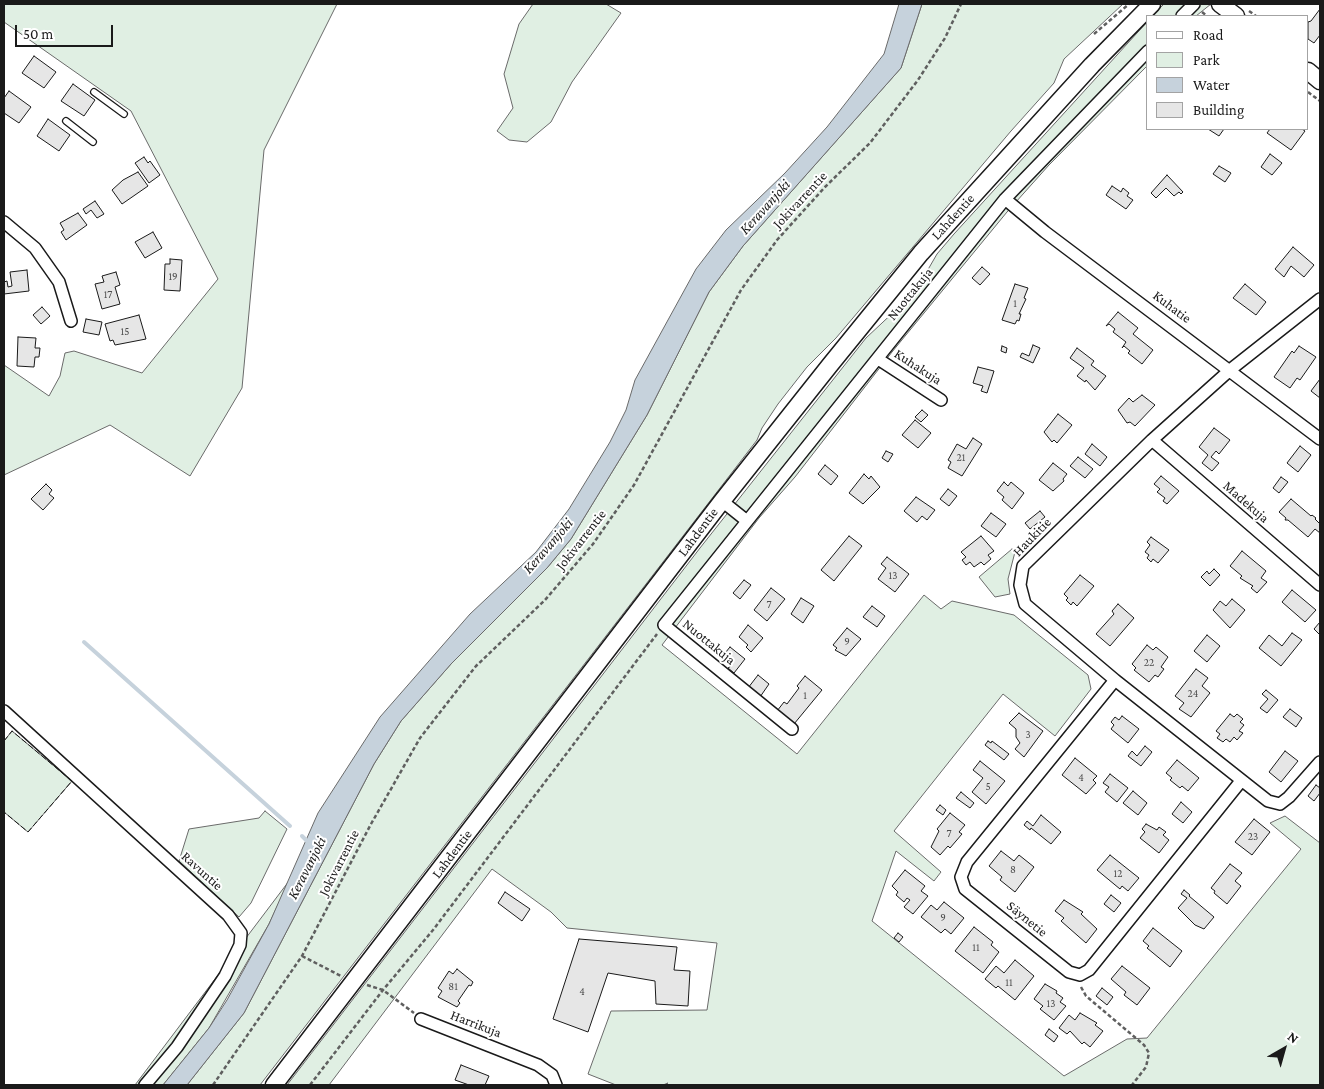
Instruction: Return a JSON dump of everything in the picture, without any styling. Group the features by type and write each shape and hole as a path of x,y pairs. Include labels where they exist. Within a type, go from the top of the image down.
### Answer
{"main road":[{"name":"Lahdentie","path":"274,1085 722,501 921,253 1092,65 1152,4"},
{"path":"1220,4 1235,15"},
{"path":"1309,72 1320,81"}],"street":[{"path":"1183,15 1194,4"},
{"name":"Nuottakuja","path":"792,728 664,625 1005,199 1146,53"},
{"name":"Kuhatie","path":"1005,199 1045,232 1320,439"},
{"path":"4,222 35,248 60,282 71,321"},
{"name":"Haukitie","path":"1320,299 1230,370 1152,440 1023,566 1020,585 1025,604 1115,680 1241,782 1268,801 1280,804 1289,797 1320,762"},
{"name":"Kuhakuja","path":"878,359 942,400"},
{"name":"Madekuja","path":"1152,440 1320,585"},
{"path":"722,501 747,521"},
{"name":"Säynetie","path":"1115,680 967,862 961,877 965,889 1069,972 1080,975 1089,970 1241,782"},
{"name":"Ravuntie","path":"4,711 228,915 240,933 240,945 225,976 177,1046 145,1085"},
{"name":"Harrikuja","path":"421,1019 538,1065 552,1075 556,1085"}],"lane":[{"path":"94,92 124,114"},
{"path":"66,121 93,142"}],"path":[{"name":"Jokivarrentie","path":"213,1085 302,956 371,824 420,738 476,666 545,600 592,544 634,484 741,290 777,240 824,187 870,143 912,88 945,38 961,4"},
{"path":"1094,34 1129,4"},
{"path":"1309,93 1320,101"},
{"path":"310,1085 383,990 439,922 664,625"},
{"path":"1080,983 1086,996 1144,1045 1149,1053 1146,1067 1132,1085"},
{"path":"383,990 403,1003 421,1019"}],"green space":[{"path":"4,4 337,4 264,150 242,388 190,476 110,425 4,475 4,365 49,396 60,376 65,353 74,351 142,373 218,279 131,111 4,22"},
{"path":"533,4 606,4 621,13 572,82 551,122 527,142 509,140 497,131 513,108 504,74 519,24"},
{"path":"922,4 1123,4 1064,59 1054,83 836,338 807,367 778,404 762,428 757,440 260,1085 187,1085 244,1013 374,764 401,721 451,664 547,568 571,539 647,415 709,292 743,246 901,68"},
{"path":"1164,4 1211,4 1197,15 1153,15"},
{"path":"1146,23 1146,67 1049,165 1007,212 892,352 795,477 759,518 662,645 797,754 924,595 941,609 952,601 1014,615 1088,675 1091,689 1055,736 1003,694 894,831 941,872 934,881 896,851 872,921 1064,1076 1127,1039 1147,1038 1301,849 1270,823 1285,816 1320,843 1320,1085 665,1085 668,1083 663,1085 616,1085 588,1074 611,1011 707,1010 717,943 567,928 551,912 492,869 329,1085 287,1085 700,548 866,338 915,292 937,254"},
{"path":"1012,549 1015,552 1008,579 1010,594 995,597 979,577"},
{"path":"12,731 72,781 28,832 4,812 4,741"},
{"path":"265,811 287,829 251,903 239,917 179,861 189,829 259,818"},
{"path":"289,881 269,924 209,1028 163,1085 135,1085"}],"water":[{"name":"Keravanjoki","path":"899,4 922,4 901,68 743,246 709,292 647,415 571,539 547,568 451,664 401,721 374,764 244,1013 187,1085 163,1085 209,1028 227,1000 269,924 318,813 380,717 470,614 536,552 569,509 610,442 626,410 635,380 696,269 726,230 785,173 827,127 884,54"}],"building":[{"path":"1320,9 1320,35 1314,43 1309,40 1309,22"},
{"path":"34,56 56,72 44,88 22,73"},
{"path":"73,84 95,100 84,116 61,101"},
{"path":"9,91 31,107 19,123 4,113 4,98"},
{"path":"48,119 70,135 59,151 37,136"},
{"path":"1210,130 1223,130 1219,136"},
{"path":"1269,130 1305,131 1291,150 1267,133"},
{"path":"1270,154 1282,163 1272,175 1261,167"},
{"path":"144,157 148,163 150,161 160,175 149,183 135,163"},
{"path":"1219,166 1231,173 1225,182 1213,174"},
{"path":"138,172 148,186 122,204 112,190 123,180"},
{"path":"1167,175 1183,192 1181,194 1179,192 1174,196 1166,188 1156,198 1151,193"},
{"path":"1112,186 1121,192 1123,188 1129,193 1127,196 1133,200 1126,209 1106,195"},
{"path":"95,201 104,214 97,218 91,210 86,214 83,209"},
{"path":"78,213 87,225 66,240 61,232 64,230 60,223"},
{"path":"153,232 162,248 145,258 135,242"},
{"path":"1293,247 1314,265 1304,277 1291,266 1284,277 1275,269"},
{"path":"170,259 182,260 180,291 164,290 165,264 170,264"},
{"path":"982,267 990,274 980,285 972,278"},
{"path":"27,270 29,291 4,294 4,282 7,281 8,287 12,286 10,272"},
{"path":"116,272 120,285 115,287 120,304 102,309 95,284 104,282 102,276"},
{"path":"1015,284 1028,288 1024,298 1026,299 1019,314 1021,314 1019,321 1017,320 1015,324 1002,320"},
{"path":"1245,284 1266,302 1256,315 1233,298"},
{"path":"42,307 50,316 41,324 33,315"},
{"path":"1118,312 1138,328 1133,334 1153,350 1142,364 1128,353 1130,351 1124,346 1122,348 1126,342 1113,332 1115,329 1109,324 1106,326"},
{"path":"139,315 146,339 115,345 113,340 110,341 105,324"},
{"path":"86,319 102,322 99,335 83,332"},
{"path":"18,337 36,338 35,348 40,348 39,357 35,357 34,367 17,366"},
{"path":"1033,345 1040,348 1033,363 1020,357 1022,353 1029,356"},
{"path":"1002,346 1007,348 1006,353 1001,351"},
{"path":"1299,346 1316,357 1300,380 1297,378 1290,388 1274,377 1292,351 1294,353"},
{"path":"1077,348 1094,361 1091,365 1106,376 1095,390 1086,380 1085,382 1077,376 1084,368 1070,358"},
{"path":"978,367 994,371 987,393 981,391 983,386 973,383"},
{"path":"1320,379 1320,398 1311,391"},
{"path":"1142,395 1155,405 1135,426 1130,422 1127,423 1118,410 1129,398 1133,402"},
{"path":"922,410 928,415 921,422 915,417"},
{"path":"1058,414 1072,425 1057,443 1054,440 1052,442 1044,432"},
{"path":"915,420 931,433 918,448 902,435"},
{"path":"1214,428 1230,440 1219,454 1216,451 1211,457 1219,463 1212,471 1202,463 1208,455 1199,447"},
{"path":"973,438 982,444 962,476 948,468 951,462 948,460 957,444 966,449"},
{"path":"1092,444 1107,457 1100,466 1085,454"},
{"path":"1300,446 1311,455 1298,472 1287,463"},
{"path":"886,451 893,454 888,462 882,458"},
{"path":"1078,457 1093,469 1085,478 1070,466"},
{"path":"1053,463 1067,474 1063,479 1064,481 1053,491 1039,480"},
{"path":"825,465 838,476 831,485 818,474"},
{"path":"864,474 869,479 871,476 880,487 863,504 849,493"},
{"path":"1161,476 1179,491 1167,504 1163,501 1165,498 1157,492 1160,489 1154,484"},
{"path":"1281,477 1288,482 1279,493 1273,488"},
{"path":"1004,482 1008,486 1011,482 1024,493 1012,509 1002,500 1004,497 997,491"},
{"path":"46,484 52,490 49,494 54,498 43,510 31,499"},
{"path":"948,489 957,496 949,506 940,499"},
{"path":"916,497 935,510 927,520 922,516 917,522 904,511"},
{"path":"1291,499 1316,518 1319,523 1320,521 1320,533 1315,529 1308,537 1288,520 1285,520 1286,518 1279,512"},
{"path":"1040,511 1045,517 1030,529 1025,523"},
{"path":"991,513 1006,524 996,537 981,526"},
{"path":"849,536 862,546 834,581 821,570"},
{"path":"981,536 994,551 988,555 991,559 984,565 981,562 974,567 970,562 966,565 962,560 966,557 961,552"},
{"path":"1151,537 1169,550 1158,563 1153,559 1151,562 1147,558 1149,555 1145,552 1150,545 1147,542"},
{"path":"1242,551 1266,571 1261,578 1267,582 1257,593 1251,588 1253,586 1240,578 1242,576 1230,566"},
{"path":"887,557 909,574 895,592 878,579 886,568 881,564"},
{"path":"1214,569 1220,575 1210,586 1201,577 1207,571 1209,574"},
{"path":"1080,575 1094,586 1077,606 1073,602 1071,605 1066,600 1068,598 1064,594"},
{"path":"744,580 751,585 740,599 733,593"},
{"path":"771,588 785,599 767,621 754,610"},
{"path":"1292,590 1316,610 1305,622 1282,602"},
{"path":"801,598 814,606 803,623 791,614"},
{"path":"1232,599 1245,610 1230,628 1213,610 1220,601 1226,606"},
{"path":"1118,604 1134,618 1110,646 1096,634 1114,614 1112,611"},
{"path":"872,606 885,616 877,627 863,617"},
{"path":"1320,622 1320,635 1314,629"},
{"path":"748,625 763,638 751,652 746,647 748,645 739,637"},
{"path":"847,628 861,639 846,656 835,650 837,648 833,645"},
{"path":"1292,633 1302,640 1281,666 1259,648 1269,635 1282,646"},
{"path":"1207,635 1220,646 1207,662 1194,651"},
{"path":"1147,645 1153,650 1156,647 1168,657 1161,667 1164,669 1158,677 1155,675 1149,682 1134,670 1136,668 1132,664"},
{"path":"730,647 745,659 734,673 728,668 731,666 721,658"},
{"path":"1196,669 1208,678 1202,686 1210,693 1191,717 1179,709 1184,703 1175,696"},
{"path":"758,675 769,684 760,697 748,688"},
{"path":"805,676 822,690 794,724 777,711 784,702 787,704"},
{"path":"1266,690 1278,700 1267,713 1260,708 1268,699 1262,694"},
{"path":"1290,709 1302,718 1296,727 1283,717"},
{"path":"1019,713 1043,731 1024,757 1015,749 1020,743 1016,737 1016,729 1009,723"},
{"path":"1230,714 1234,717 1237,714 1243,719 1240,722 1244,725 1239,731 1243,733 1237,740 1234,737 1230,742 1226,739 1223,742 1217,738 1220,734 1216,731"},
{"path":"1122,716 1139,729 1128,743 1111,729 1114,725 1111,722 1115,717 1119,720"},
{"path":"988,741 991,743 992,741 1009,754 1004,760 985,745"},
{"path":"1145,746 1152,752 1141,766 1128,756 1132,751 1137,756"},
{"path":"1285,751 1298,761 1281,782 1269,772"},
{"path":"1075,758 1097,776 1093,780 1096,783 1086,794 1062,775"},
{"path":"1177,760 1199,778 1188,791 1182,786 1180,788 1170,780 1172,778 1166,773"},
{"path":"980,761 1005,781 986,804 972,792 983,778 973,770"},
{"path":"1110,774 1128,788 1117,802 1105,792 1109,787 1103,783"},
{"path":"1316,785 1320,788 1320,793 1314,801 1308,796"},
{"path":"1133,791 1147,803 1138,815 1123,803"},
{"path":"961,792 974,803 970,808 956,798"},
{"path":"1181,802 1192,812 1183,823 1172,814"},
{"path":"940,805 946,810 943,815 936,810"},
{"path":"950,813 965,825 959,832 962,834 950,848 948,846 940,855 931,847 939,831 937,829"},
{"path":"1041,815 1061,832 1051,844 1031,828 1030,830 1024,825 1027,821 1033,826"},
{"path":"1254,819 1270,832 1252,855 1235,842"},
{"path":"1146,824 1157,830 1159,827 1166,832 1163,835 1169,840 1159,853 1140,838 1145,832 1142,829"},
{"path":"1001,851 1014,861 1019,855 1034,867 1015,892 1000,880 1002,877 989,866"},
{"path":"1110,855 1139,878 1128,891 1122,886 1120,889 1097,870"},
{"path":"1230,864 1242,873 1235,881 1241,886 1227,904 1211,888"},
{"path":"905,870 925,886 921,891 928,896 913,914 904,907 910,900 907,898 904,902 896,895 898,892 892,886"},
{"path":"1184,890 1214,917 1204,929 1195,925 1178,908 1187,898 1181,894"},
{"path":"505,892 530,909 522,921 498,903"},
{"path":"1111,895 1121,903 1114,912 1104,904"},
{"path":"1064,900 1083,912 1081,914 1097,929 1086,943 1061,921 1064,918 1055,911"},
{"path":"944,902 964,918 951,934 945,929 941,933 921,917 931,905 937,910"},
{"path":"974,927 993,942 991,945 999,952 983,973 955,951"},
{"path":"1153,928 1182,951 1170,967 1147,948 1149,946 1143,941"},
{"path":"898,933 903,937 899,942 894,938"},
{"path":"579,939 677,947 674,970 690,971 688,1006 656,1004 655,981 608,973 588,1032 553,1019"},
{"path":"1015,960 1034,976 1015,1000 998,986 996,988 985,979 996,966 1004,973"},
{"path":"1122,966 1150,988 1137,1005 1124,995 1126,992 1111,979"},
{"path":"457,969 473,982 458,1001 460,1003 457,1007 438,997 442,991 438,988 449,971 453,974"},
{"path":"1045,984 1057,991 1056,993 1063,998 1060,1002 1066,1006 1054,1020 1040,1009 1043,1006 1034,999"},
{"path":"1102,988 1113,997 1107,1005 1096,996"},
{"path":"1080,1013 1097,1023 1095,1025 1103,1031 1090,1047 1084,1042 1082,1044 1070,1031 1067,1034 1059,1028 1069,1015 1075,1020"},
{"path":"1049,1029 1058,1036 1054,1042 1045,1035"},
{"path":"461,1065 489,1076 485,1085 469,1085 455,1080"}],"waterway":[{"path":"84,642 290,826"},
{"name":"Keravanjoki","path":"302,836 309,843"}],"fence":[{"path":"4,741 12,731 72,781 28,832 4,812"}]}
